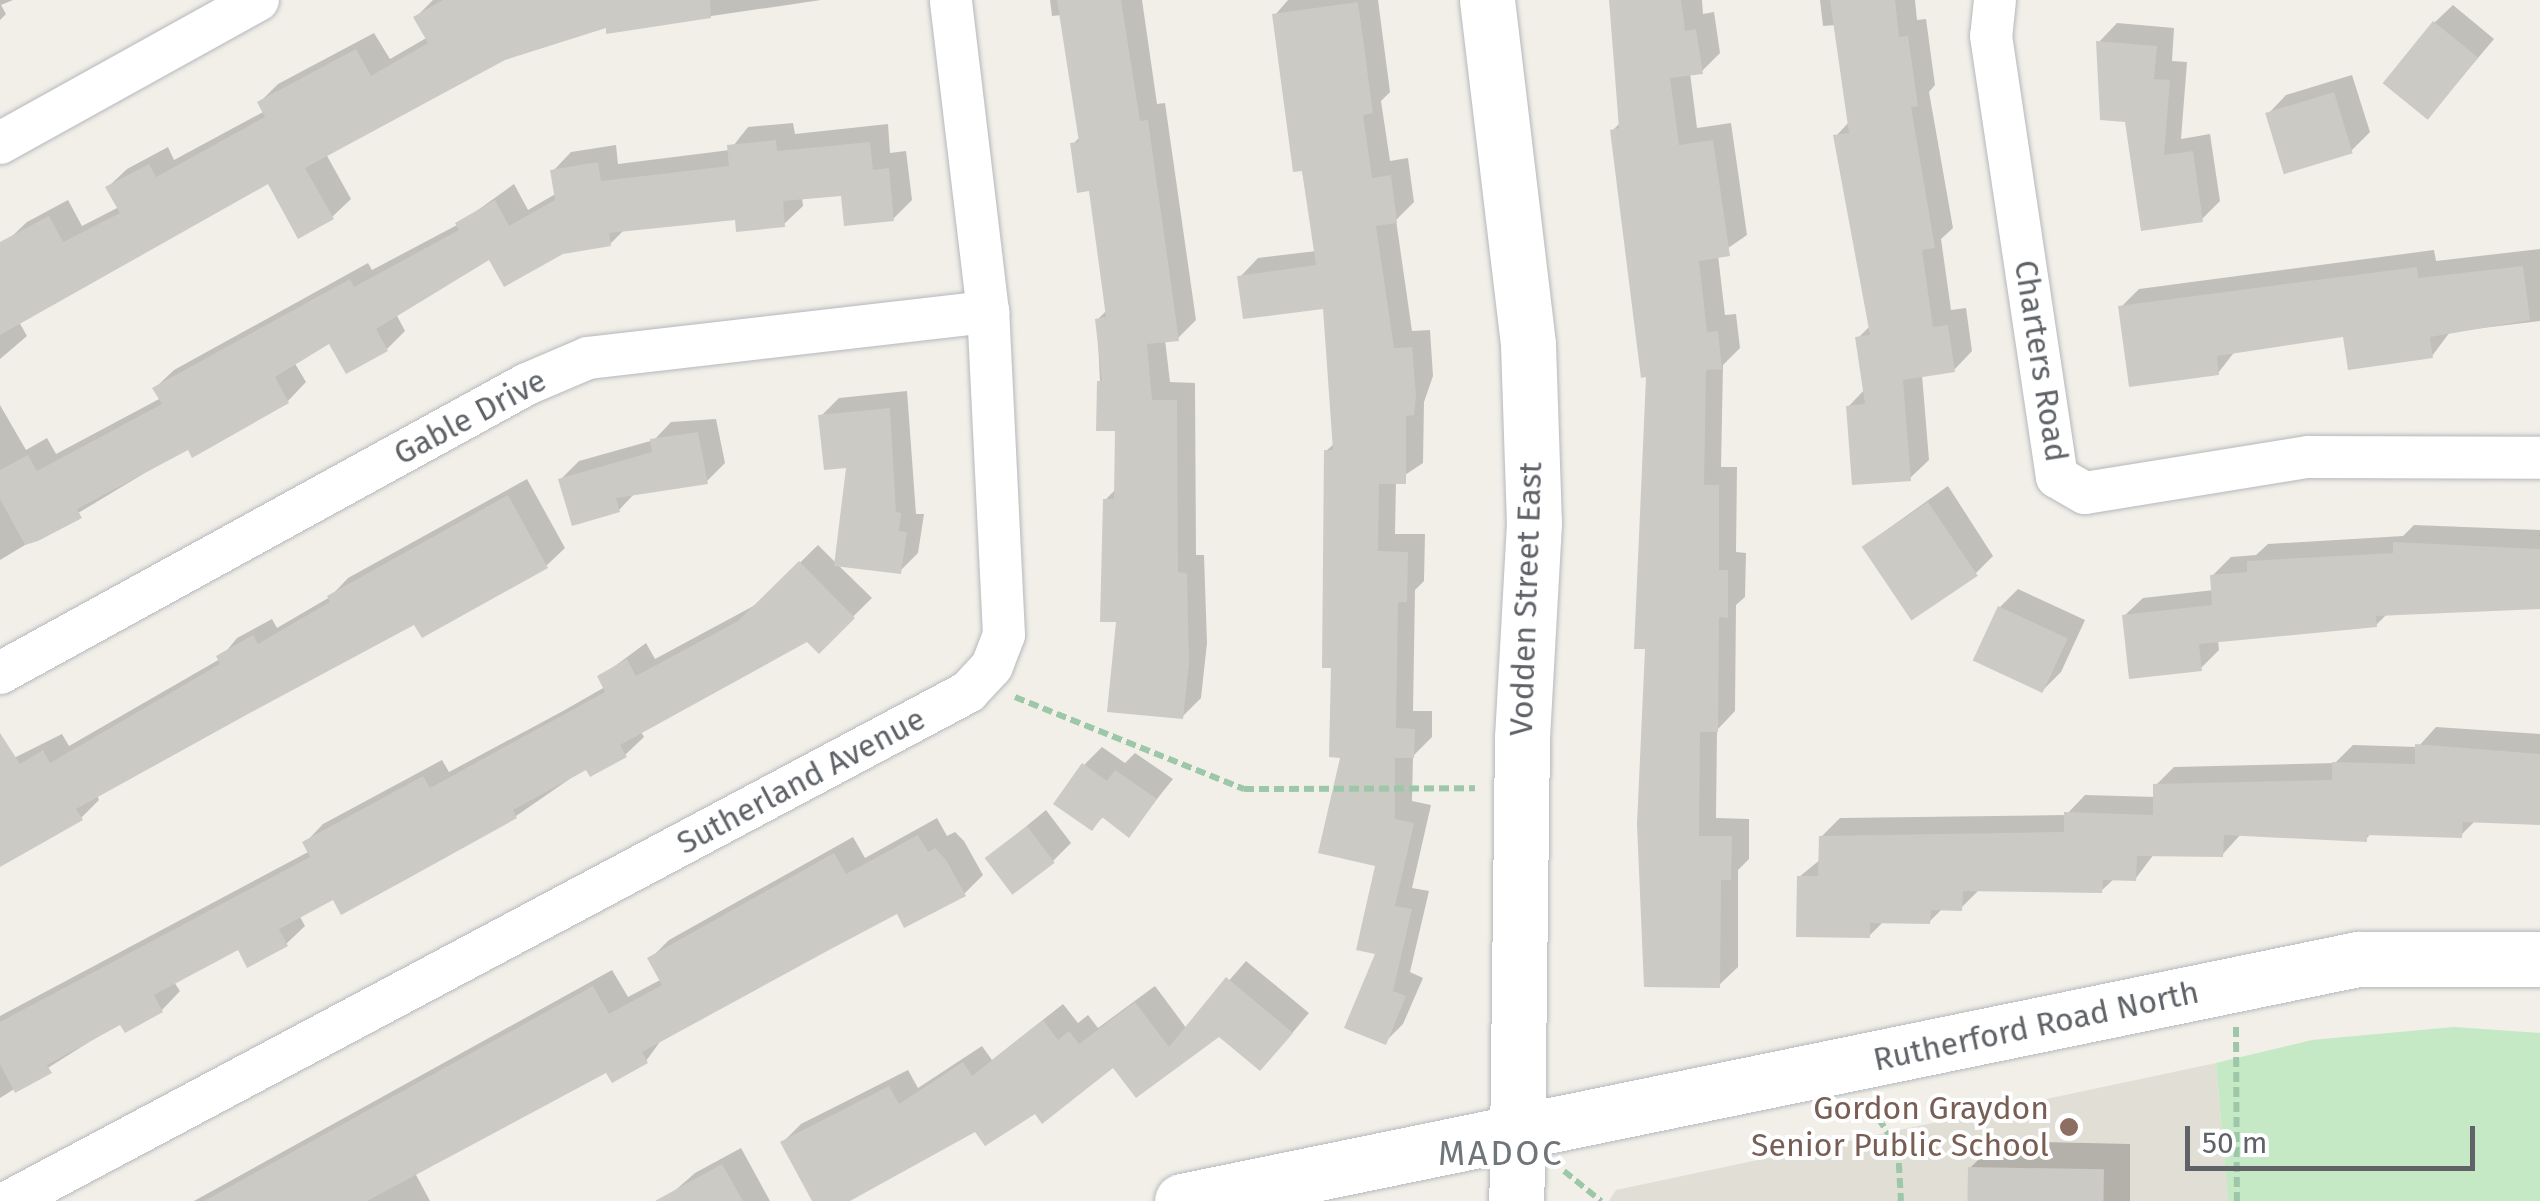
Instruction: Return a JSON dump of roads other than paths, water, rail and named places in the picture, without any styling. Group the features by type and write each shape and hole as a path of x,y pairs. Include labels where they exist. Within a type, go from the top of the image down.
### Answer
{"street":[{"path":"0,143 258,0"},
{"name":"Sutherland Avenue","path":"10,1201 954,700 979,680 1004,634 988,312 952,0"},
{"name":"Vodden Street East","path":"1487,0 1528,344 1534,523 1521,788 1516,1201"},
{"name":"Charters Road","path":"1996,0 1991,36 2057,476 2084,492 2308,458 2540,458"},
{"name":"Gable Drive","path":"0,673 527,384 588,358 988,312"},
{"name":"Rutherford Road North","path":"1182,1201 2358,959 2540,959"}],"place":[{"name":"Gordon Graydon Senior Public School","path":"2069,1127"}],"district":[{"name":"MADOC","path":"1501,1153"}]}
